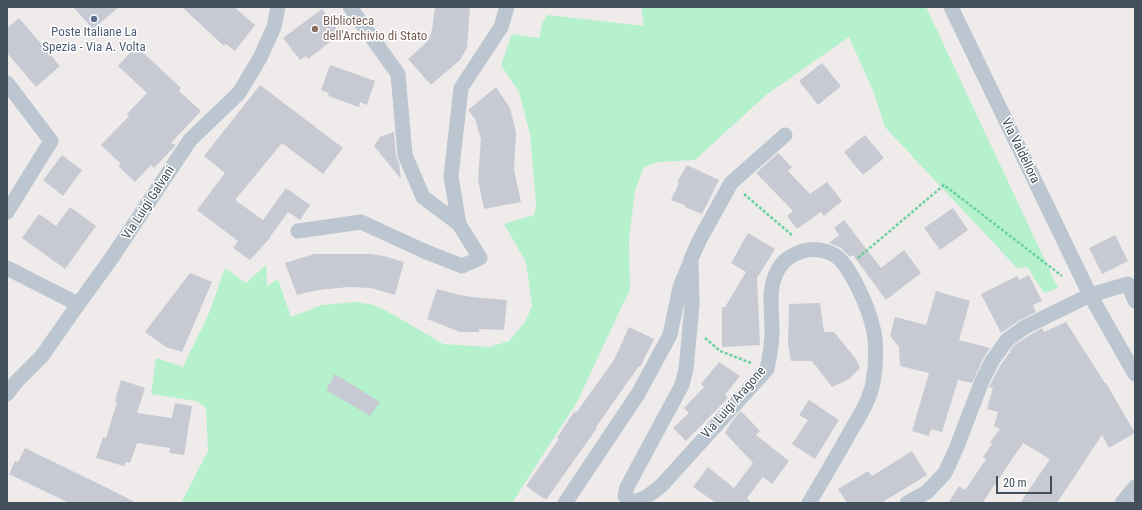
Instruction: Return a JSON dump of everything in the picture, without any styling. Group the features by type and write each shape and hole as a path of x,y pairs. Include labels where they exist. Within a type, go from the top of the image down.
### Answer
{"street":[{"name":"Via Luigi Galvani","path":"7,394 16,382 42,356 113,256 190,140 239,93 260,58 274,27 278,7"},
{"path":"298,231 361,222 424,251 462,266 480,258 459,224 423,197 405,155 398,74 350,7"},
{"path":"459,224 451,176 461,88 501,27 507,7"},
{"name":"Via Valdellora","path":"951,7 1090,295 1135,374"},
{"path":"7,83 51,141 7,212"},
{"name":"Via Luigi Aragone","path":"565,503 638,394 670,335 680,287 691,259 700,239 731,183 785,135"},
{"name":"Via Luigi Aragone","path":"691,259 692,305 686,369 682,385 627,487 625,500 636,502 645,498 662,484 766,369 771,352 771,292 773,283 779,268 785,260 795,254 809,250 828,252 836,256 847,268 864,300 873,328 875,342 873,383 866,403 809,503"},
{"path":"7,268 78,304"},
{"path":"907,503 927,492 945,473 959,442 982,381 992,360 1007,340 1025,327 1090,295 1128,284 1135,301"},
{"path":"1122,503 1135,487"}],"path":[{"path":"731,183 809,250"},
{"path":"847,268 944,185 1048,267 1066,279"},
{"path":"690,325 720,351 766,369"}],"green space":[{"path":"641,7 926,7 1058,288 1044,293 1027,267 1017,268 885,127 874,93 849,37 766,95 695,160 659,162 644,167 635,190 629,240 630,289 577,402 512,503 181,503 208,451 206,408 196,401 151,394 156,358 183,367 209,313 225,268 246,283 266,265 267,286 278,279 291,317 322,305 355,302 374,305 443,344 490,347 509,341 526,321 532,305 526,262 504,224 534,215 536,205 530,134 519,92 501,65 512,34 539,38 543,22 548,15 644,26"}],"building":[{"name":"Poste Italiane La Spezia - Via A. Volta","path":"73,7 119,7 93,29"},
{"path":"182,7 234,7 255,25 235,51 226,44 224,46"},
{"path":"435,7 470,7 467,48 460,60 431,85 408,59 428,41 432,30"},
{"path":"322,9 339,31 330,37 330,42 308,59 306,56 300,60 283,38"},
{"path":"19,18 60,66 36,87 7,53 7,28"},
{"path":"136,46 181,88 179,91 201,111 171,143 176,145 154,168 151,165 135,182 118,166 121,164 101,145 129,116 127,114 147,93 118,66"},
{"path":"822,63 841,86 818,105 799,81"},
{"path":"330,65 375,81 367,105 360,102 359,107 328,96 329,93 321,90"},
{"path":"260,85 343,148 323,174 282,143 235,200 263,220 286,188 310,205 300,220 288,212 271,237 250,260 233,248 238,241 197,210 225,173 204,156"},
{"path":"496,87 510,108 516,132 514,170 521,202 484,209 478,180 481,139 475,119 468,110"},
{"path":"394,132 396,156 399,163 401,179 374,146 380,137"},
{"path":"865,135 884,158 863,175 844,152"},
{"path":"778,153 792,167 788,171 810,194 827,182 842,201 824,216 821,212 797,229 787,216 793,211 756,173"},
{"path":"62,155 82,170 63,196 43,180"},
{"path":"687,165 719,180 702,214 685,207 685,205 671,200 679,183 677,182"},
{"path":"70,207 96,226 65,269 22,238 39,214 56,226"},
{"path":"953,208 968,230 940,250 924,228"},
{"path":"844,220 881,268 904,250 921,273 886,300 853,255 850,257 841,248 829,243 839,235 834,228"},
{"path":"748,233 775,249 757,278 760,345 722,347 722,307 725,307 746,272 731,263"},
{"path":"1115,235 1128,261 1102,274 1089,248"},
{"path":"314,254 370,254 384,256 404,262 395,295 371,288 349,287 318,290 297,295 285,263"},
{"path":"190,273 212,282 182,352 166,347 145,332"},
{"path":"1029,275 1042,301 1033,305 1036,312 1020,320 1001,333 981,294 1017,276 1019,280"},
{"path":"437,289 472,297 507,300 504,330 479,329 479,332 460,332 427,319"},
{"path":"936,291 970,301 959,340 990,348 984,357 972,383 958,380 942,432 931,429 929,436 912,431 929,373 900,366 899,347 890,336 895,317 926,325"},
{"path":"820,303 824,332 834,332 856,359 860,368 849,379 832,387 812,361 791,361 788,344 789,304"},
{"path":"1066,322 1106,383 1135,433 1109,448 1102,435 1057,503 1020,503 1050,459 1023,443 983,502 985,503 948,503 959,486 965,490 986,459 983,457 992,444 990,442 1000,429 994,426 998,412 987,409 993,388 989,387 1000,366 1009,353 1011,353 1010,351 1013,346 1042,328 1044,332"},
{"path":"629,327 654,339 640,367 639,366 546,500 526,486 559,439 557,438 574,412 576,413 614,360"},
{"path":"719,362 740,376 725,395 728,398 686,441 673,428 689,413 684,408 704,387 701,384"},
{"path":"335,374 380,402 370,416 326,390"},
{"path":"121,380 145,388 137,413 172,418 175,403 192,406 184,455 169,453 170,448 137,443 130,463 126,462 124,466 96,458 103,437 106,438 117,402 115,401"},
{"path":"809,400 839,420 815,459 792,444 808,420 799,415"},
{"path":"741,411 760,431 756,435 789,461 772,484 763,477 747,498 752,503 716,503 693,487 708,467 734,488 753,463 725,433 732,421"},
{"path":"25,448 137,503 69,503 9,474 15,461 18,462"},
{"path":"912,451 927,475 881,503 847,503 838,489 868,471 872,476"}],"place":[{"name":"Poste Italiane La Spezia - Via A. Volta","path":"94,19"},
{"name":"Biblioteca dell'Archivio di Stato","path":"315,29"}]}
